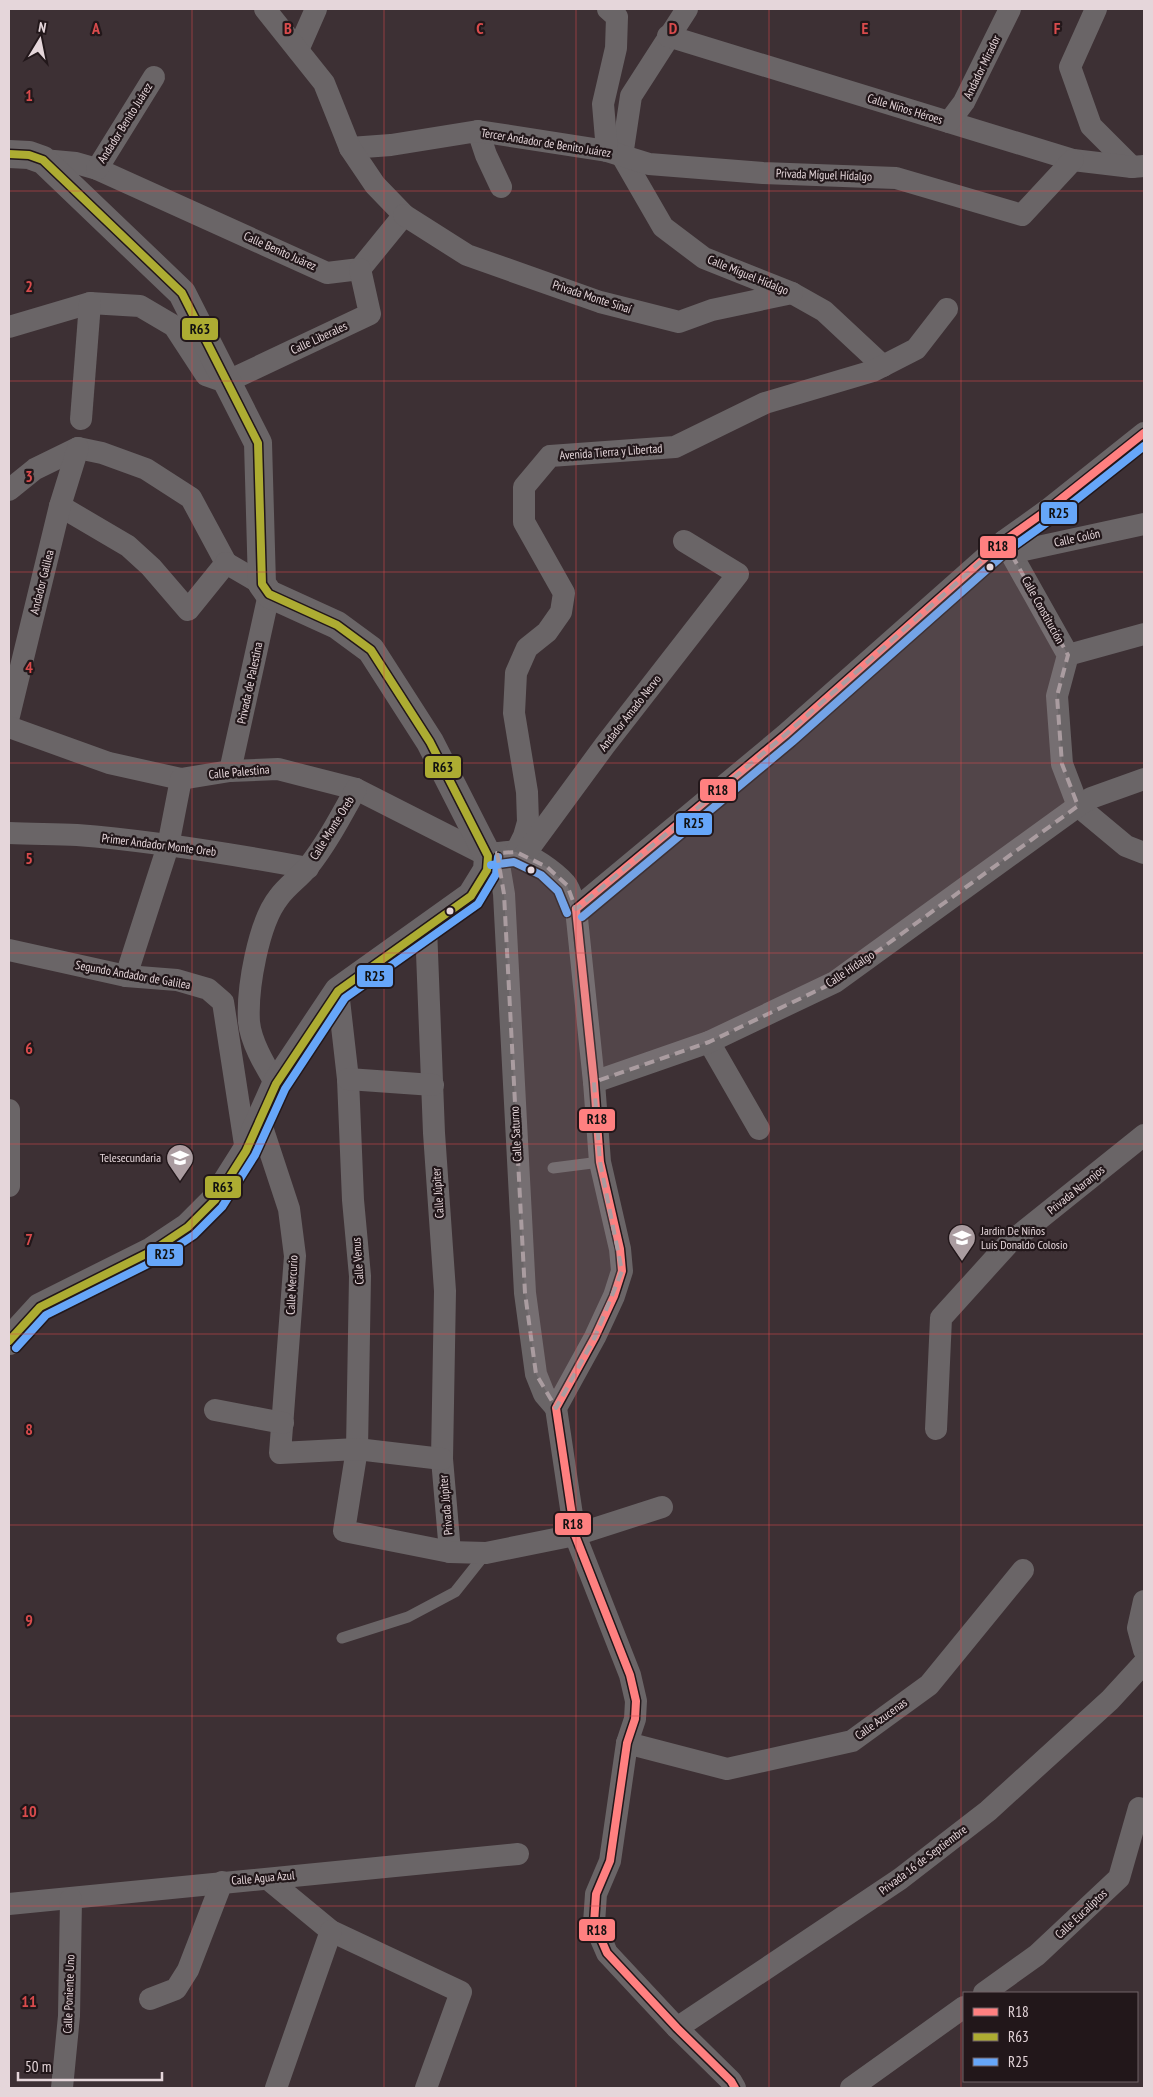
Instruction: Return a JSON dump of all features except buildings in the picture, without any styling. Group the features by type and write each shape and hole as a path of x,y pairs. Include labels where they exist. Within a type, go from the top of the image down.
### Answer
{"street":[{"path":"265,9 324,83 350,148 375,185 404,214 360,268"},
{"path":"298,50 316,9"},
{"path":"608,9 617,17 616,48 603,104 614,154"},
{"path":"614,154 631,96 687,9"},
{"name":"Andador Mirador","path":"949,122 964,102 1010,9"},
{"path":"1096,9 1070,67 1091,126 1138,167"},
{"name":"Calle Niños Héroes","path":"668,36 1072,160 1138,167"},
{"name":"Andador Benito Juárez","path":"97,169 154,77"},
{"path":"478,132 501,187"},
{"name":"Tercer Andador de Benito Juárez","path":"350,148 392,145 478,132 614,154"},
{"path":"9,154 29,155 43,160 182,294 258,443 265,589"},
{"name":"Privada Miguel Hidalgo","path":"614,154 649,164 763,173 896,178 1022,215 1072,160"},
{"name":"Calle Miguel Hidalgo","path":"614,154 663,227 704,258 792,293 824,311 883,366"},
{"name":"Calle Benito Juárez","path":"43,160 76,163 97,169 327,273 360,268"},
{"name":"Privada Monte Sinaí","path":"404,214 467,255 600,302 679,322 712,310 792,293"},
{"name":"Calle Liberales","path":"226,382 370,314 360,268"},
{"path":"9,327 90,302 140,306 174,326 206,375 226,382"},
{"path":"81,419 90,302"},
{"path":"883,366 916,349 947,309"},
{"name":"Avenida Tierra y Libertad","path":"506,854 524,836 528,822 527,792 514,713 516,673 527,648 547,632 561,612 564,593 524,522 524,487 550,456 675,447 765,403 873,371 883,366"},
{"path":"576,909 785,735 1007,547 1046,511 1144,433"},
{"path":"9,490 35,469 78,448 102,453 146,469 191,498 226,563 265,589 337,625 371,650 430,742 506,854 487,870 471,896 338,991 276,1084 246,1151 215,1200 188,1227 152,1251 40,1307 9,1341"},
{"name":"Andador Galilea","path":"9,716 60,506 78,448"},
{"path":"60,506 128,546 151,567 188,610 226,563"},
{"name":"Calle Colón","path":"1007,547 1144,524"},
{"name":"Andador Amado Nervo","path":"506,854 605,745 738,574 684,541"},
{"name":"Calle Constitución","path":"1007,547 1068,655 1057,696 1057,705 1062,764 1078,806 1126,846 1144,853"},
{"name":"Privada de Palestina","path":"230,771 265,589"},
{"path":"1068,655 1144,634"},
{"name":"Calle Palestina","path":"9,727 109,763 181,778 230,771 278,769 356,789 506,854 547,867 567,885 576,909 594,1082 600,1162 620,1249 622,1271 614,1296 595,1337 556,1408"},
{"path":"126,976 168,846 181,778"},
{"name":"Calle Hidalgo","path":"594,1082 709,1042 834,982 1078,806 1091,798 1144,779"},
{"name":"Calle Monte Oreb","path":"276,1084 261,1058 249,1022 252,977 261,930 278,898 308,868 326,842 356,789"},
{"name":"Primer Andador Monte Oreb","path":"9,834 78,836 168,846 231,854 308,868"},
{"name":"Calle Saturno","path":"506,854 504,894 524,1293 536,1374 544,1394 556,1408"},
{"name":"Calle Júpiter","path":"426,927 434,1133 445,1291 442,1460"},
{"name":"Segundo Andador de Galilea","path":"9,950 126,976 178,980 208,989 223,1002 246,1151"},
{"name":"Calle Venus","path":"338,991 348,1079 353,1200 360,1276 358,1449 344,1531 450,1552"},
{"path":"709,1042 759,1128"},
{"path":"348,1079 433,1085"},
{"path":"9,1110 9,1186"},
{"name":"Calle Mercurio","path":"260,1121 289,1209 295,1256 280,1453 358,1449"},
{"name":"Privada Naranjos","path":"936,1429 941,1318 1008,1244 1144,1135"},
{"path":"556,1408 575,1535 630,1675 636,1701 635,1719 627,1743 610,1861 596,1894 594,1923 607,1953 677,2028 731,2081 735,2088"},
{"path":"215,1410 283,1423"},
{"path":"358,1449 442,1460"},
{"name":"Privada Júpiter","path":"442,1460 450,1552"},
{"path":"450,1552 486,1553 575,1535 662,1507"},
{"name":"Calle Azucenas","path":"627,1743 727,1769 852,1740 928,1685 1023,1570"},
{"path":"1144,1601 1138,1628 1144,1650"},
{"name":"Privada 16 de Septiembre","path":"677,2028 900,1879 988,1811 1110,1700 1144,1663"},
{"name":"Calle Eucaliptos","path":"985,1992 1037,1955 1120,1878 1139,1808"},
{"name":"Calle Agua Azul","path":"9,1904 518,1854"},
{"path":"268,1879 331,1931 461,1992 426,2088"},
{"path":"150,1999 176,1989 188,1970 222,1882"},
{"name":"Calle Poniente Uno","path":"62,2088 69,2016 71,1899"},
{"path":"276,2088 331,1931"},
{"path":"851,2088 963,2008"}],"lane":[{"path":"553,1168 600,1162"},
{"path":"342,1638 408,1617 455,1592 486,1553"}],"highlighted area":[{"path":"1004,541 1068,655 1057,696 1062,764 1078,806 835,982 709,1042 594,1082 600,1162 622,1271 595,1337 556,1408 536,1374 525,1293 504,894 497,853 516,852 547,867 567,885 576,909 785,735"}],"transit line":[{"name":"R63","path":"9,154 29,155 43,160 182,293 258,443 262,584 269,594 337,625 371,650 430,742 488,856 487,870 471,896 338,991 276,1084 246,1151 215,1200 188,1227 152,1251 40,1307 9,1341"},
{"name":"R18","path":"576,909 785,735 1004,541 1046,511 1144,433"},
{"name":"R25","path":"582,917 792,742 1010,549 1052,519 1144,446"},
{"name":"R25","path":"16,1348 46,1315 158,1259 194,1235 222,1207 255,1155 285,1089 345,998 478,904 496,874 498,857"},
{"name":"R25","path":"491,865 514,862 541,875 558,891 567,913"},
{"name":"R18","path":"576,909 594,1082 600,1162 620,1249 622,1271 614,1296 595,1337 556,1408 575,1535 630,1675 636,1701 635,1719 627,1743 610,1861 596,1894 594,1923 607,1953 677,2028 731,2081 735,2088"}],"place":[{"name":"Telesecundaria","path":"180,1182"},
{"name":"Jardin De Niños Luis Donaldo Colosio","path":"962,1262"}]}
